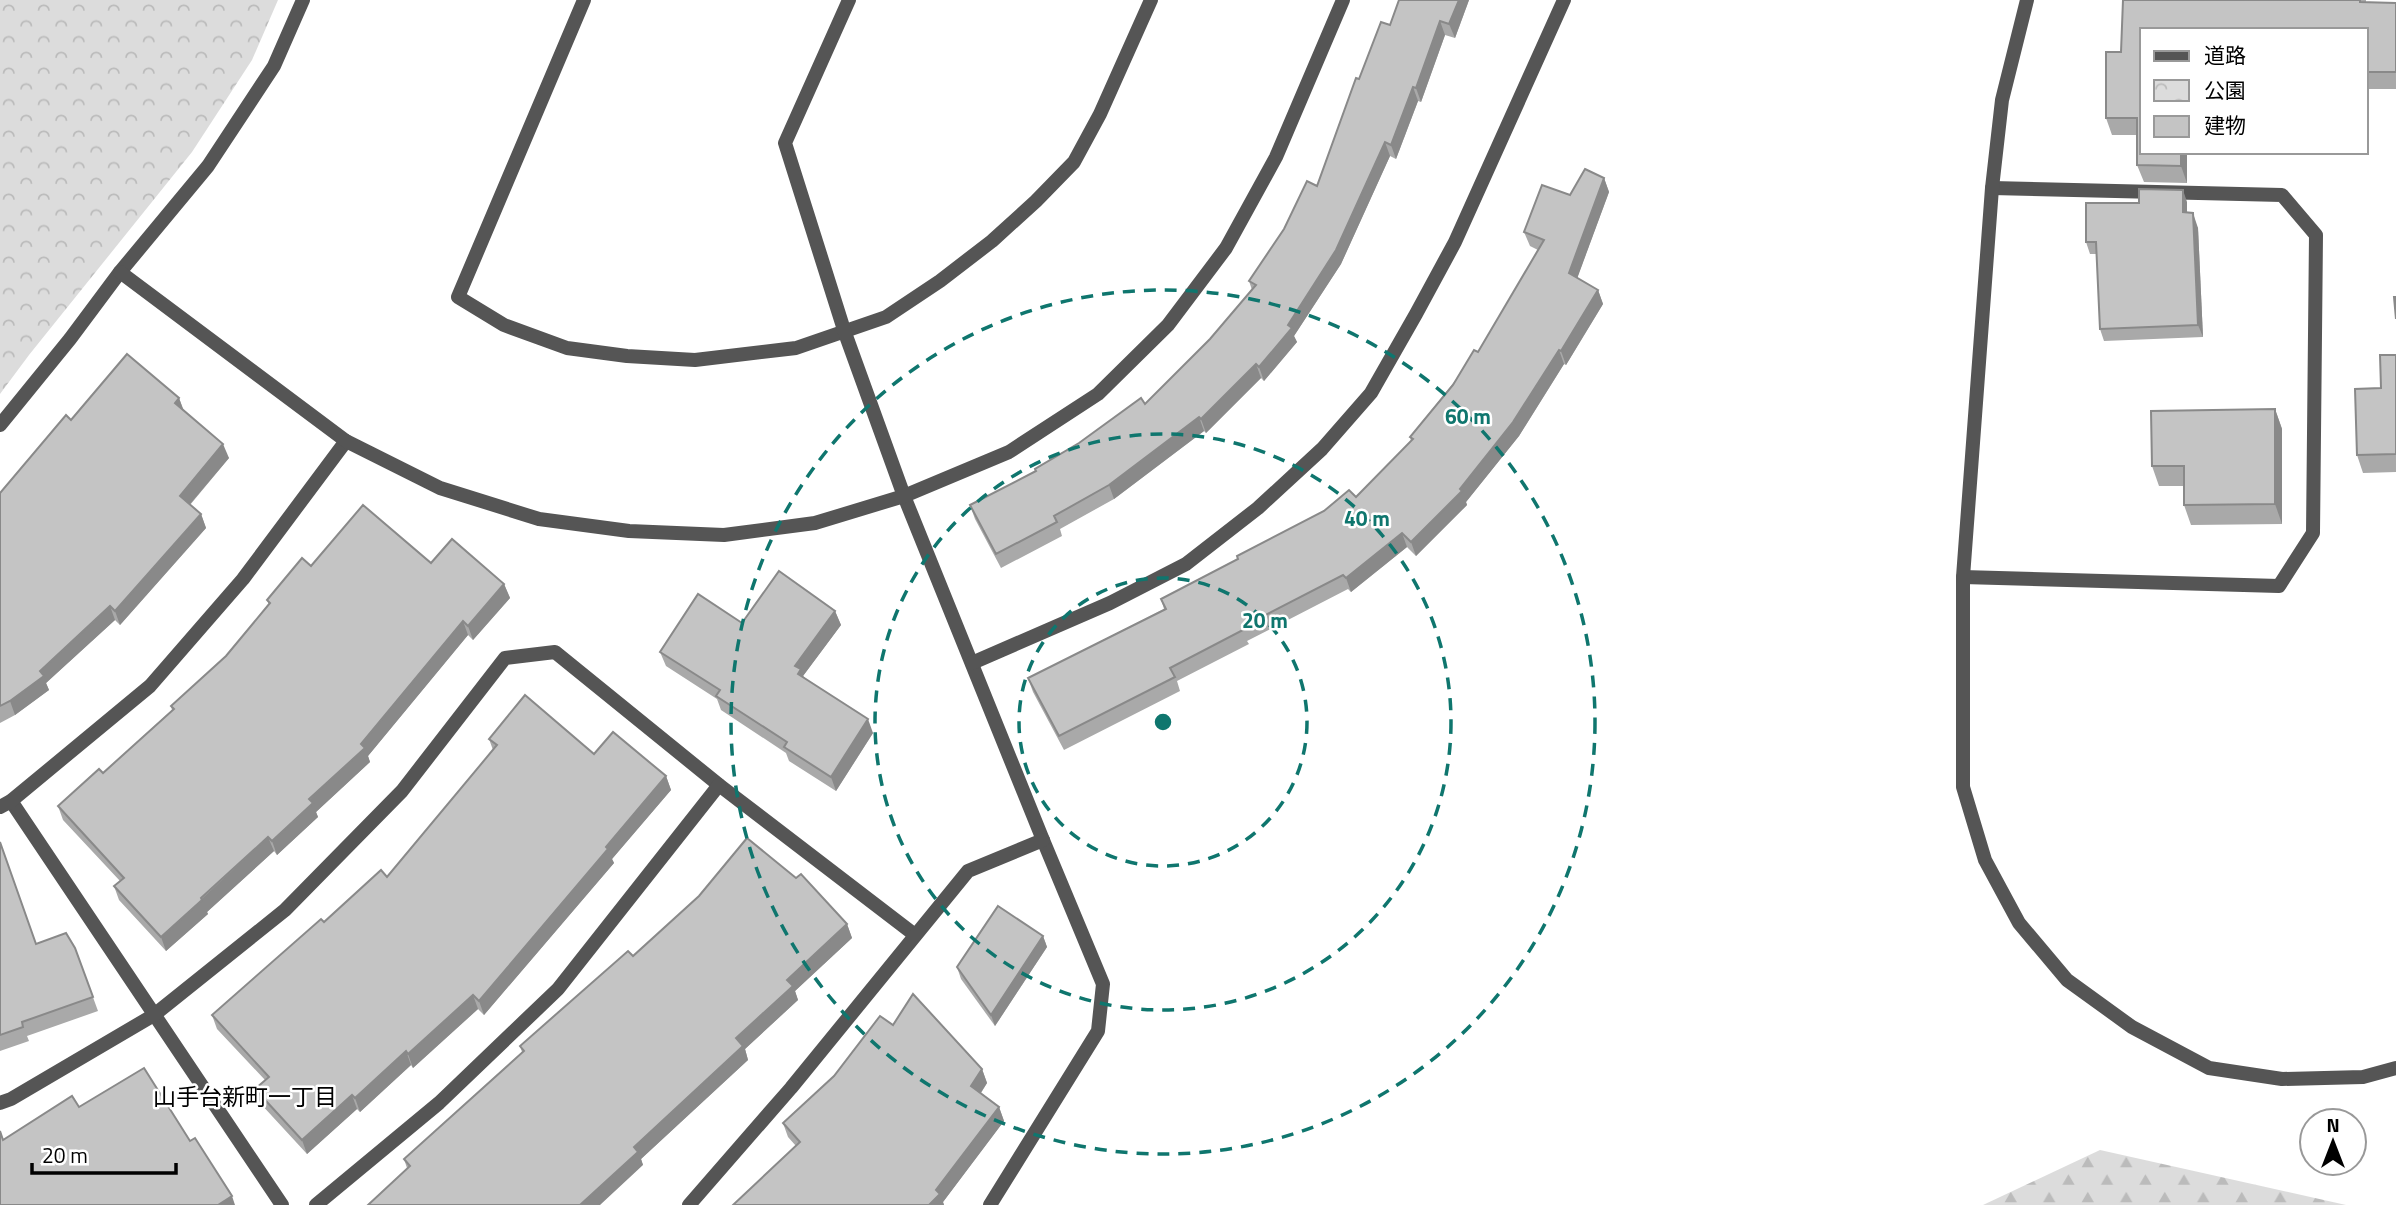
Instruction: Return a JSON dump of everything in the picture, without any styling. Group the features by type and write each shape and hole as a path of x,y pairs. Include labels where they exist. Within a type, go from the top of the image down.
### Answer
{"street":[{"path":"0,425 120,272 208,166 274,66 303,0"},
{"path":"584,0 458,297 504,325 568,348 627,356 695,360 796,348 886,317 940,281 1001,233 1073,162 1100,114 1151,0"},
{"path":"849,0 785,144 845,333 904,496 1103,984 1098,1031 990,1205"},
{"path":"120,272 346,441 440,488 539,519 629,531 724,536 815,523 904,496 1009,452 1098,394 1168,326 1226,248 1276,157 1343,0"},
{"path":"972,663 1110,603 1186,564 1258,508 1322,449 1371,393 1455,242 1564,0"},
{"path":"2027,0 2002,100 1992,188 1963,577 1963,787 1985,860 2018,923 2067,980 2132,1027 2209,1068 2282,1079 2363,1077 2396,1069"},
{"path":"1963,577 2279,586 2313,533 2316,235 2282,195 1992,188"},
{"path":"282,1205 154,1014 5,804 150,686 243,579 346,441"},
{"path":"0,1104 154,1014 285,910 402,791 505,658 555,652 719,785 915,935"},
{"path":"316,1205 439,1103 558,989 719,785"},
{"path":"689,1205 791,1088 968,871 1043,841"}],"green space":[{"path":"0,0 278,0 252,60 192,152 0,394"},
{"path":"2100,1150 2346,1205 1983,1205"}],"building":[{"path":"1399,0 1459,0 1449,24 1440,21 1416,88 1413,87 1391,145 1385,142 1336,250 1288,325 1292,328 1259,367 1256,364 1201,419 1199,417 1109,485 1054,516 1057,522 996,554 970,505 1036,471 1035,469 1079,443 1141,398 1145,404 1210,339 1256,285 1249,281 1284,229 1307,181 1317,186 1356,78 1359,79 1381,22 1390,25"},
{"path":"2123,0 2360,0 2396,3 2396,72 2368,72 2368,28 2140,28 2140,154 2181,154 2181,166 2137,165 2137,118 2106,118 2106,52 2121,52"},
{"path":"1585,169 1604,178 1569,273 1598,290 1513,422 1460,489 1462,491 1411,542 1402,533 1346,578 1343,575 1242,627 1243,630 1170,668 1175,677 1059,736 1028,678 1166,609 1161,599 1324,511 1349,490 1356,497 1413,439 1410,437 1453,385 1474,350 1478,352 1544,240 1524,232 1542,185 1570,195"},
{"path":"2139,189 2183,190 2183,212 2193,213 2198,325 2100,329 2096,242 2086,242 2086,203 2139,203"},
{"path":"127,354 179,398 175,403 223,444 180,496 201,514 115,611 110,606 40,671 44,676 0,706 0,493 66,415 71,420"},
{"path":"2380,355 2396,355 2396,454 2357,455 2355,389 2381,388"},
{"path":"2275,409 2275,504 2184,505 2184,466 2152,466 2151,411"},
{"path":"363,505 431,563 452,539 504,584 468,626 463,621 361,744 365,748 309,799 313,803 272,841 268,837 161,937 114,886 124,878 58,806 99,769 103,773 174,709 171,706 226,656 270,603 267,600 302,558 311,566"},
{"path":"779,571 835,611 795,666 801,669 798,674 868,719 831,777 784,747 787,742 716,696 720,690 660,652 698,594 742,623"},
{"path":"525,695 594,754 613,732 666,776 479,1001 473,995 408,1054 406,1051 355,1098 352,1095 302,1140 255,1089 269,1077 212,1015 321,919 324,922 381,870 387,877 497,745 489,739"},
{"path":"747,838 796,878 801,874 847,924 787,980 793,986 736,1038 743,1046 634,1147 638,1152 580,1205 368,1205 410,1166 404,1159 524,1051 520,1046 628,951 633,956 699,896"},
{"path":"0,842 36,944 66,933 75,948 93,997 22,1022 23,1027 0,1035"},
{"path":"998,906 1043,936 991,1015 957,967"},
{"path":"913,994 982,1069 971,1086 999,1107 936,1190 940,1194 929,1205 733,1205 800,1142 783,1123 834,1076 880,1016 893,1025"},
{"path":"144,1068 190,1141 195,1138 232,1196 218,1205 0,1205 0,1131 3,1140 72,1096 79,1107"}],"district":[{"name":"山手台新町一丁目","path":"245,1096"}]}
